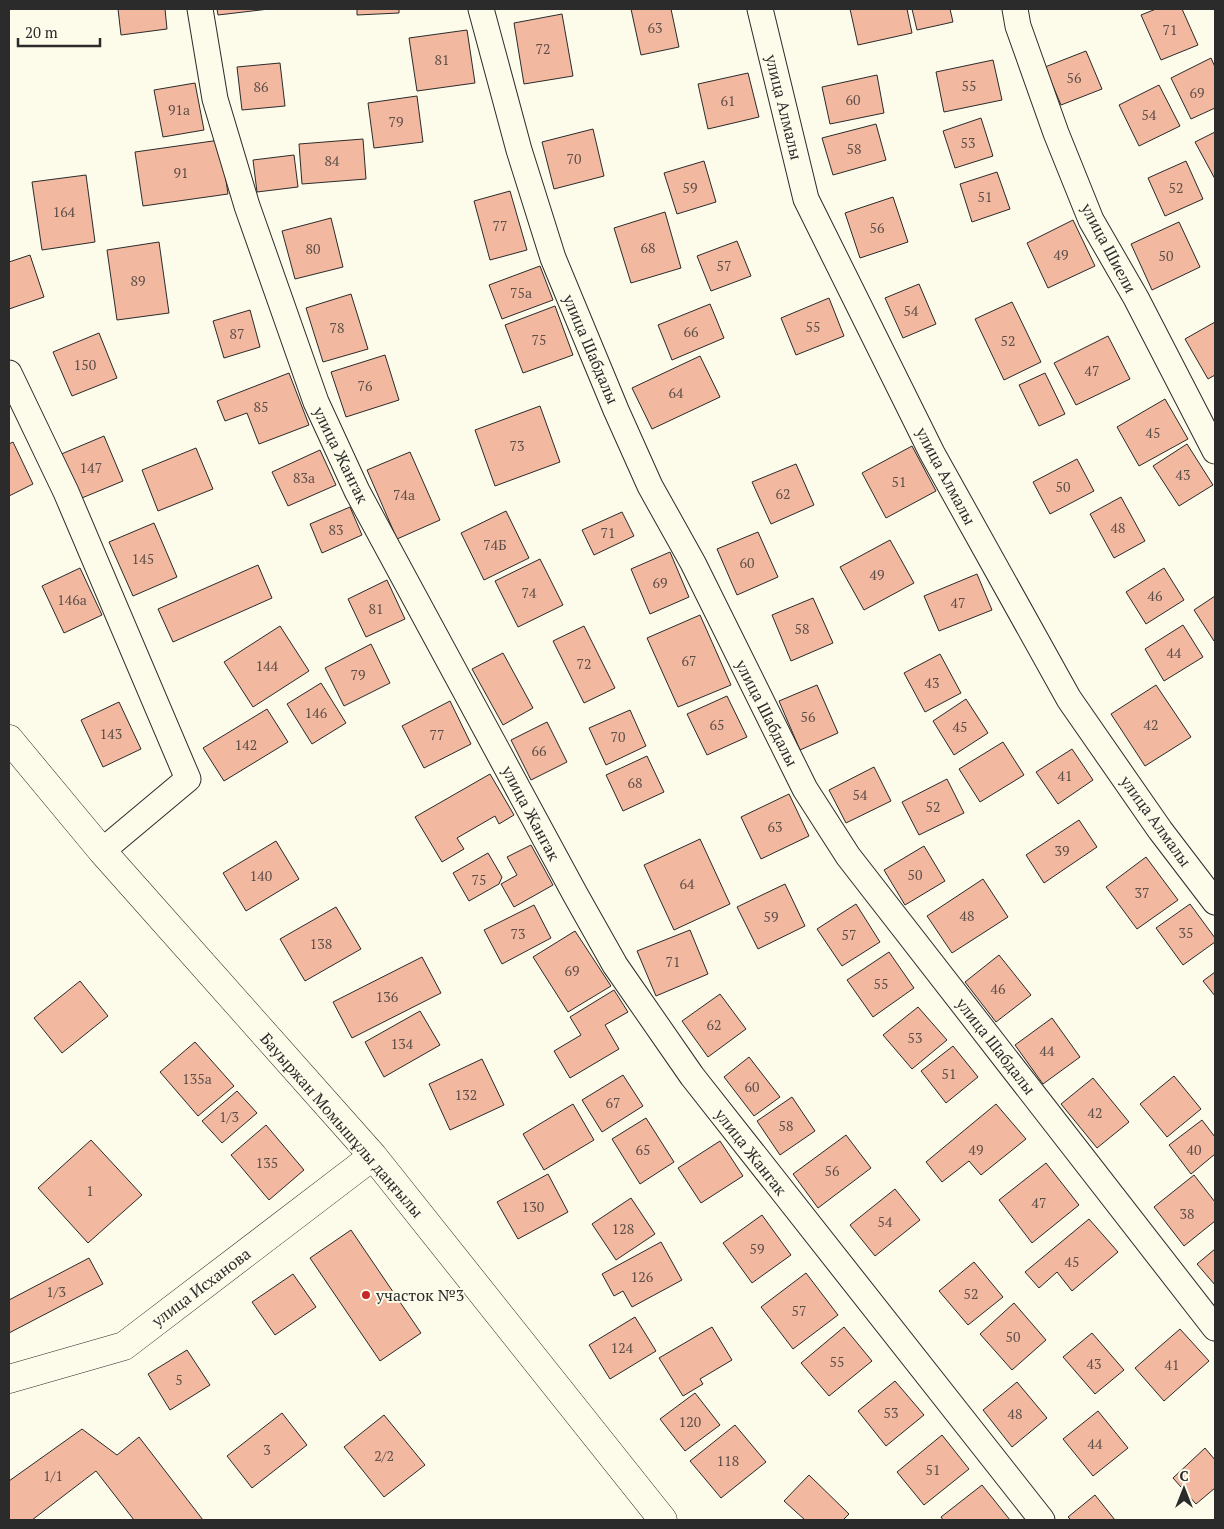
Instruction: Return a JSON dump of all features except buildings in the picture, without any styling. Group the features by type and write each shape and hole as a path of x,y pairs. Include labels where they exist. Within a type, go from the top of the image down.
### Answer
{"main road":[{"name":"Бауыржан Момышұлы даңғылы","path":"9,739 102,851 373,1156 663,1520"},
{"name":"улица Исханова","path":"9,1378 124,1346 373,1156"}],"street":[{"name":"улица Жангак","path":"200,9 215,100 253,224 316,402 366,508 575,894 615,965 692,1076 1042,1520"},
{"name":"улица Шабдалы","path":"481,9 519,150 553,258 650,486 693,563 805,789 848,856 1215,1328"},
{"name":"улица Алмалы","path":"760,9 806,199 932,453 1069,699 1160,830 1215,902"},
{"name":"улица Шиели","path":"1015,9 1018,26 1053,124 1091,220 1136,298 1215,451"},
{"path":"9,373 66,492 188,779 102,851"}],"place":[{"name":"участок №3","path":"366,1295"}]}
